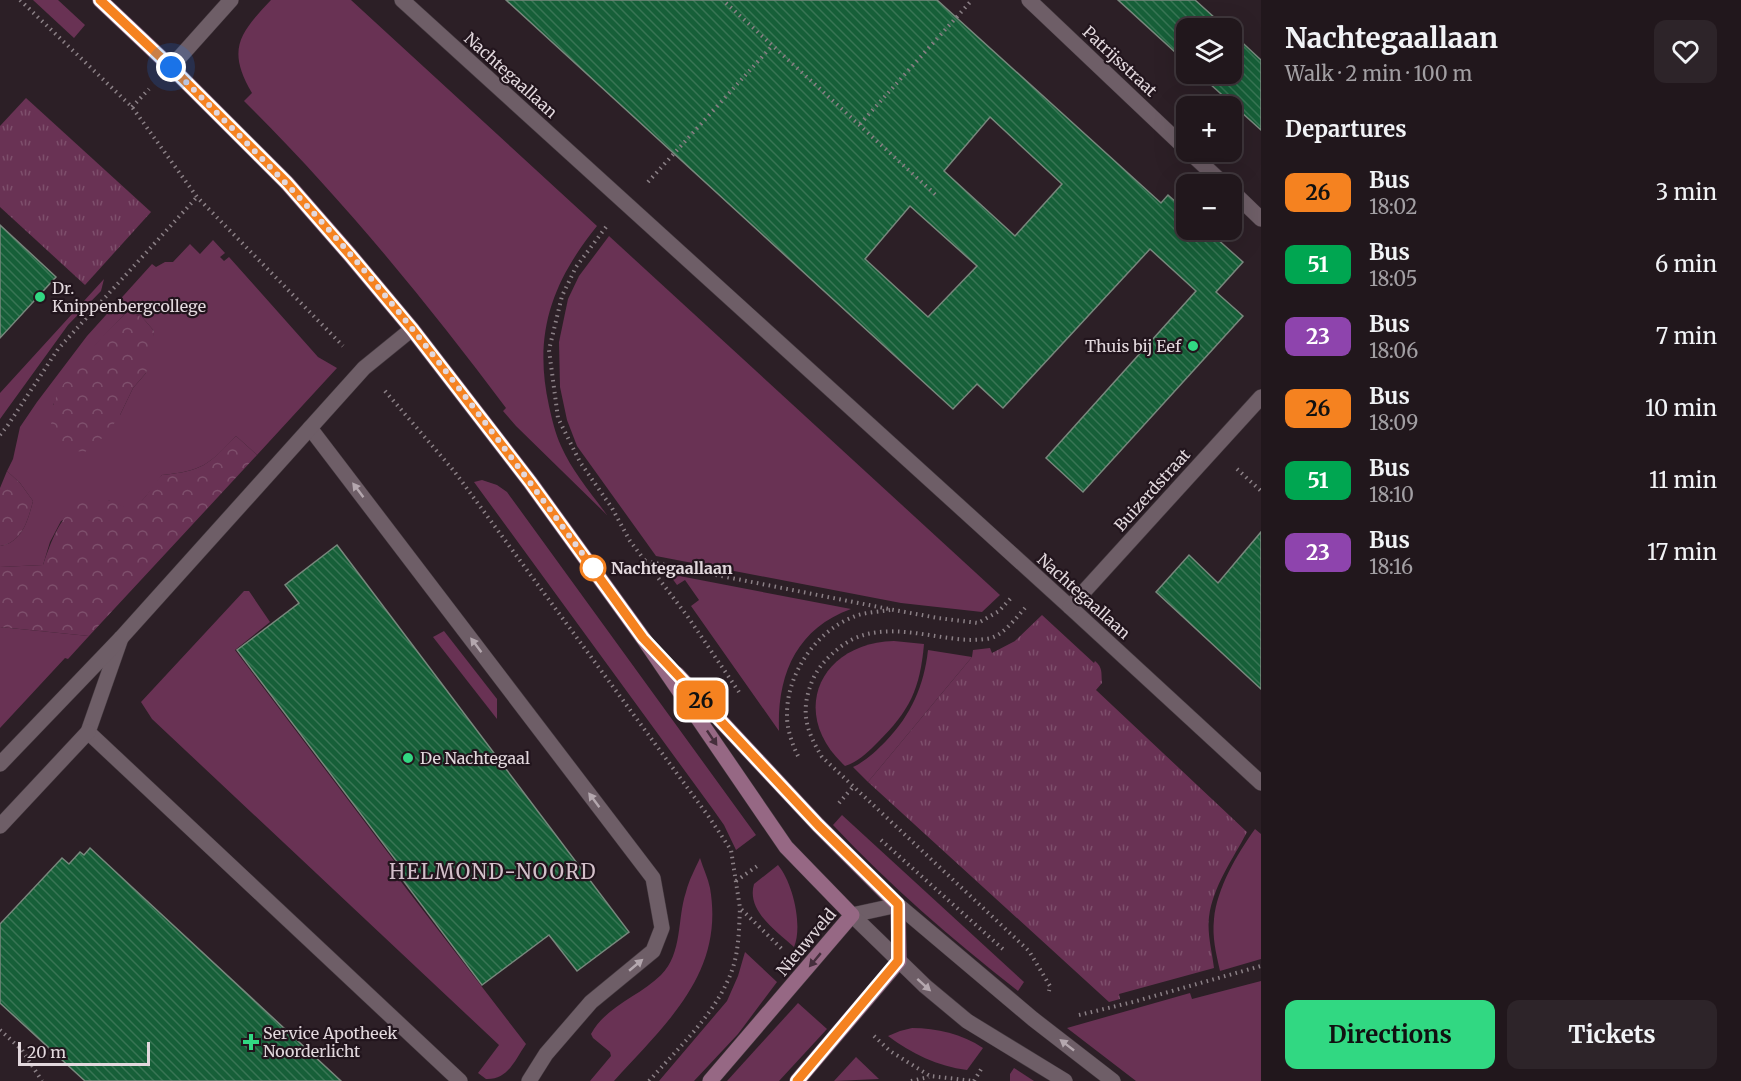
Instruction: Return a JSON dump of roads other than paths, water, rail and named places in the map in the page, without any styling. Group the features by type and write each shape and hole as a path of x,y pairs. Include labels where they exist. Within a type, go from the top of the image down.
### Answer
{"street":[{"path":"100,0 287,183 412,329 530,482 643,638 786,847 898,961 967,1021 1065,1081"},
{"path":"171,67 231,0"},
{"name":"Nachtegaallaan","path":"402,0 1261,783"},
{"name":"Patrijsstraat","path":"1029,0 1176,139"},
{"name":"Patrijsstraat","path":"1201,162 1213,174"},
{"path":"1242,201 1261,219"},
{"path":"0,764 121,638 364,368 412,329"},
{"name":"Buizerdstraat","path":"1070,607 1261,397"},
{"path":"310,428 653,878 662,928 653,951 591,1002 546,1054 529,1081"},
{"path":"0,826 88,732 121,638"},
{"path":"643,638 818,825 898,904 1033,1019 1113,1081"},
{"path":"88,732 460,1081"},
{"path":"797,1081 898,961 898,904"},
{"name":"Nieuwveld","path":"710,1081 852,915 898,904"}],"place":[{"name":"Dr. Knippenbergcollege","path":"40,297"},
{"name":"Thuis bij Eef","path":"1193,346"},
{"name":"Nachtegaallaan","path":"593,568"},
{"name":"De Nachtegaal","path":"408,758"},
{"name":"Service Apotheek Noorderlicht","path":"251,1042"}],"district":[{"name":"HELMOND-NOORD","path":"493,871"}]}
